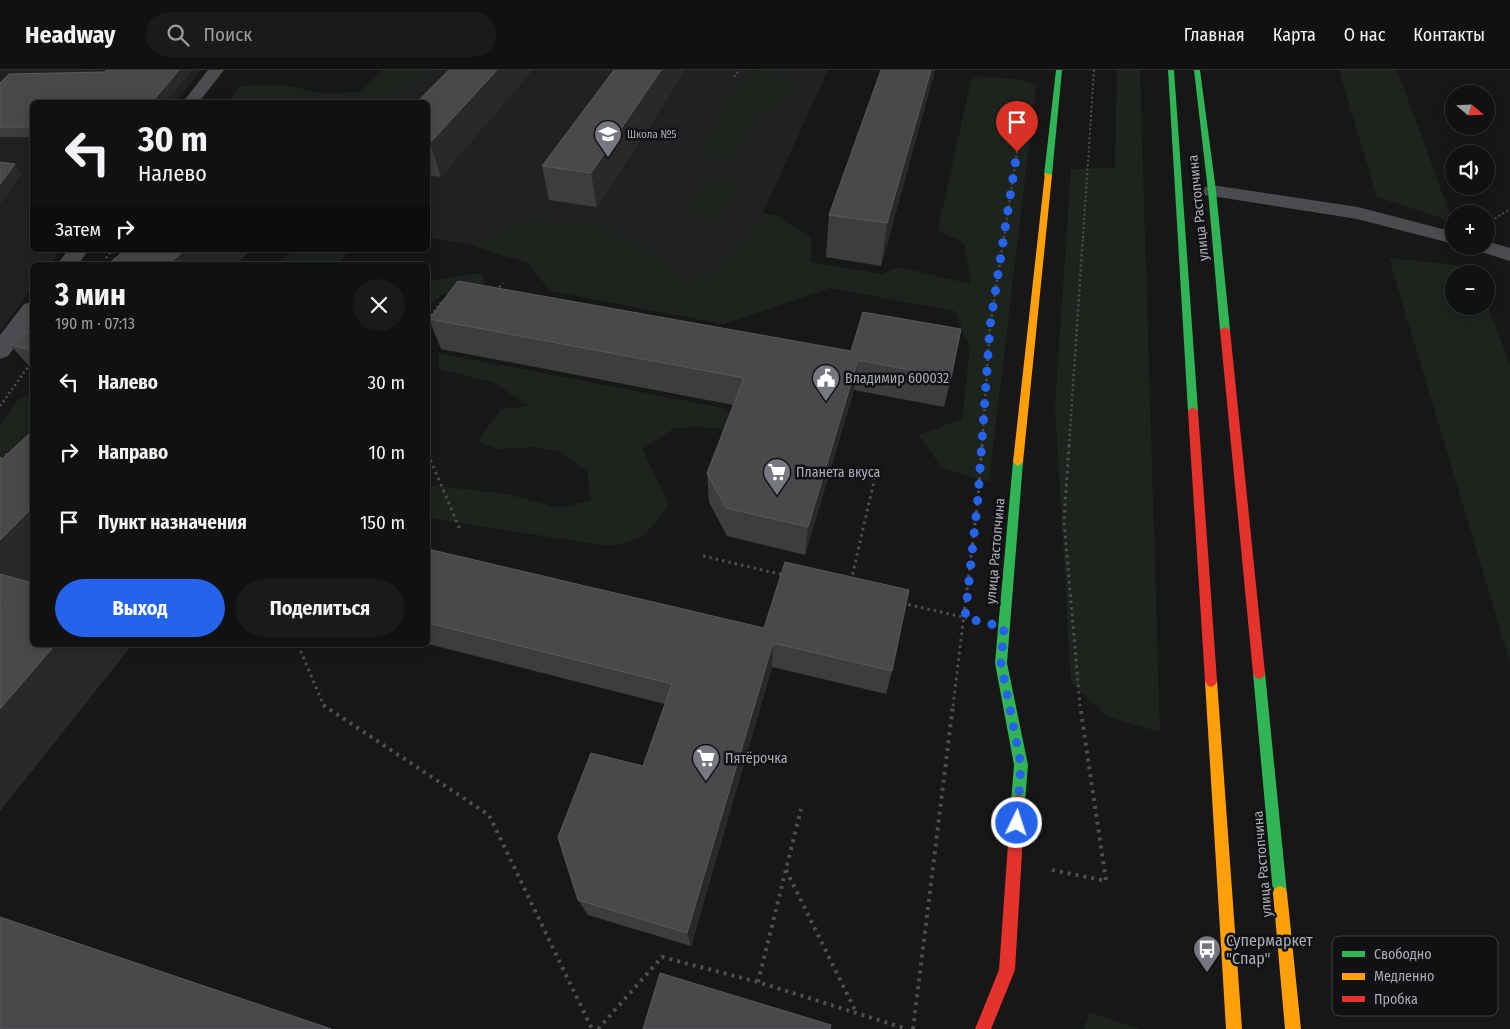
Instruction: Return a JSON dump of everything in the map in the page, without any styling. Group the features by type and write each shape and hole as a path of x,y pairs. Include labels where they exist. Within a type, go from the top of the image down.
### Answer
{"main road":[{"name":"улица Растопчина","path":"983,1029 1007,970 1021,765 1001,663 1012,520 1059,70"},
{"name":"улица Растопчина","path":"1171,70 1234,1029"},
{"name":"улица Растопчина","path":"1197,70 1212,191 1293,1029"}],"street":[{"path":"193,100 216,70"},
{"path":"1212,191 1358,212 1445,236"},
{"path":"1495,250 1510,255"},
{"path":"0,351 30,312"}],"path":[{"path":"734,77 739,70"},
{"path":"1014,862 1106,881 1082,723 1064,521 1094,70"},
{"path":"913,1029 934,842 965,618 978,498 990,326 1024,104"},
{"path":"1495,218 1510,209"},
{"path":"492,296 503,283"},
{"path":"430,317 442,301 452,303"},
{"path":"0,406 30,364"},
{"path":"0,459 16,450"},
{"path":"430,459 461,532"},
{"path":"849,590 875,477"},
{"path":"703,556 790,576"},
{"path":"897,602 1004,627"},
{"path":"299,647 323,705 489,815 592,1029"},
{"path":"758,982 801,809"},
{"path":"786,870 856,1013"},
{"path":"598,1029 662,957 758,982 907,1029"}],"shaded area":[{"path":"0,70 201,70 178,100 30,100 30,252 60,252 52,262 30,262 30,291 0,331"},
{"path":"383,70 439,70 385,100 253,99 234,96 240,86 284,85 320,93 360,92"},
{"name":"Школа №5","path":"402,70 828,70 730,285 430,238 430,100 230,100 240,86 372,98"},
{"path":"747,70 797,76 775,116 756,114 731,160 698,155"},
{"path":"1117,70 1140,70 1160,732 1108,717 1071,682 1055,406 1071,169 1115,168"},
{"path":"1339,70 1397,70 1447,205 1445,205 1445,219 1377,197"},
{"path":"980,76 1022,80 1036,85 989,482 942,468 919,435 962,419 970,349 955,311 830,288 723,324 550,291 528,263 466,244 533,219 599,224 651,249 685,278 713,273 760,220 763,213 778,216 811,238 811,262 882,274 899,267 971,284 965,244 938,230 971,80"},
{"path":"705,179 739,184 721,220 685,214"},
{"path":"292,252 348,252 340,262 280,262"},
{"path":"1389,258 1454,265 1445,265 1445,315 1491,315 1510,364 1510,662"},
{"path":"481,273 485,286 442,295 430,304 430,281"},
{"path":"439,353 723,408 745,419 736,431 703,427 675,428 642,449 669,504 650,529 629,542 607,546 430,518 430,485 507,494 559,508 591,500 587,471 559,452 536,447 496,449 478,441 501,409 529,406 493,382 439,369"},
{"path":"30,396 30,489 0,516 0,426 20,397"},
{"path":"1089,1012 1139,1029 1084,1029"}],"building":[{"path":"107,70 179,70 154,100 30,100 30,127 0,127 0,83 9,74 105,72"},
{"path":"449,70 497,70 430,143 430,100 419,100"},
{"path":"614,70 661,70 591,173 542,166"},
{"path":"881,70 931,70 887,223 829,215"},
{"path":"0,162 15,164 0,184"},
{"path":"123,252 183,252 171,262 111,262"},
{"path":"458,281 851,351 863,312 961,329 951,378 858,360 808,527 726,508 707,473 744,378 430,318"},
{"path":"30,329 30,350 10,345"},
{"path":"30,433 30,510 0,540 0,461"},
{"path":"430,549 764,628 785,562 909,590 892,671 773,643 687,933 578,900 558,837 591,753 643,766 672,684 430,624"},
{"path":"0,574 30,582 30,647 53,647 0,709 1,605"},
{"path":"0,917 331,1029 0,1029"},
{"path":"660,973 831,1025 830,1029 643,1029"}],"traffic: fast":[{"path":"1048,175 1059,70"},
{"path":"1171,70 1193,411"},
{"path":"1197,70 1212,191 1225,330"},
{"path":"1018,462 1001,663 1021,765 1018,802"},
{"path":"1259,673 1280,893"}],"traffic: slow":[{"path":"1018,462 1048,175"},
{"path":"1211,681 1234,1029"},
{"path":"1280,893 1293,1029"}],"traffic: jam":[{"path":"1225,330 1259,673"},
{"path":"1193,411 1211,681"},
{"path":"983,1029 1007,970 1018,802"}],"place":[{"name":"Школа №5","path":"608,158"},
{"name":"Владимир 600032","path":"826,402"},
{"name":"Планета вкуса","path":"777,496"},
{"name":"Пятёрочка","path":"706,782"},
{"name":"Супермаркет \"Спар\"","path":"1207,973"}],"route":[{"path":"1017,152 990,326 978,498 965,618 1004,627 1001,663 1021,765 1017,823"}]}
